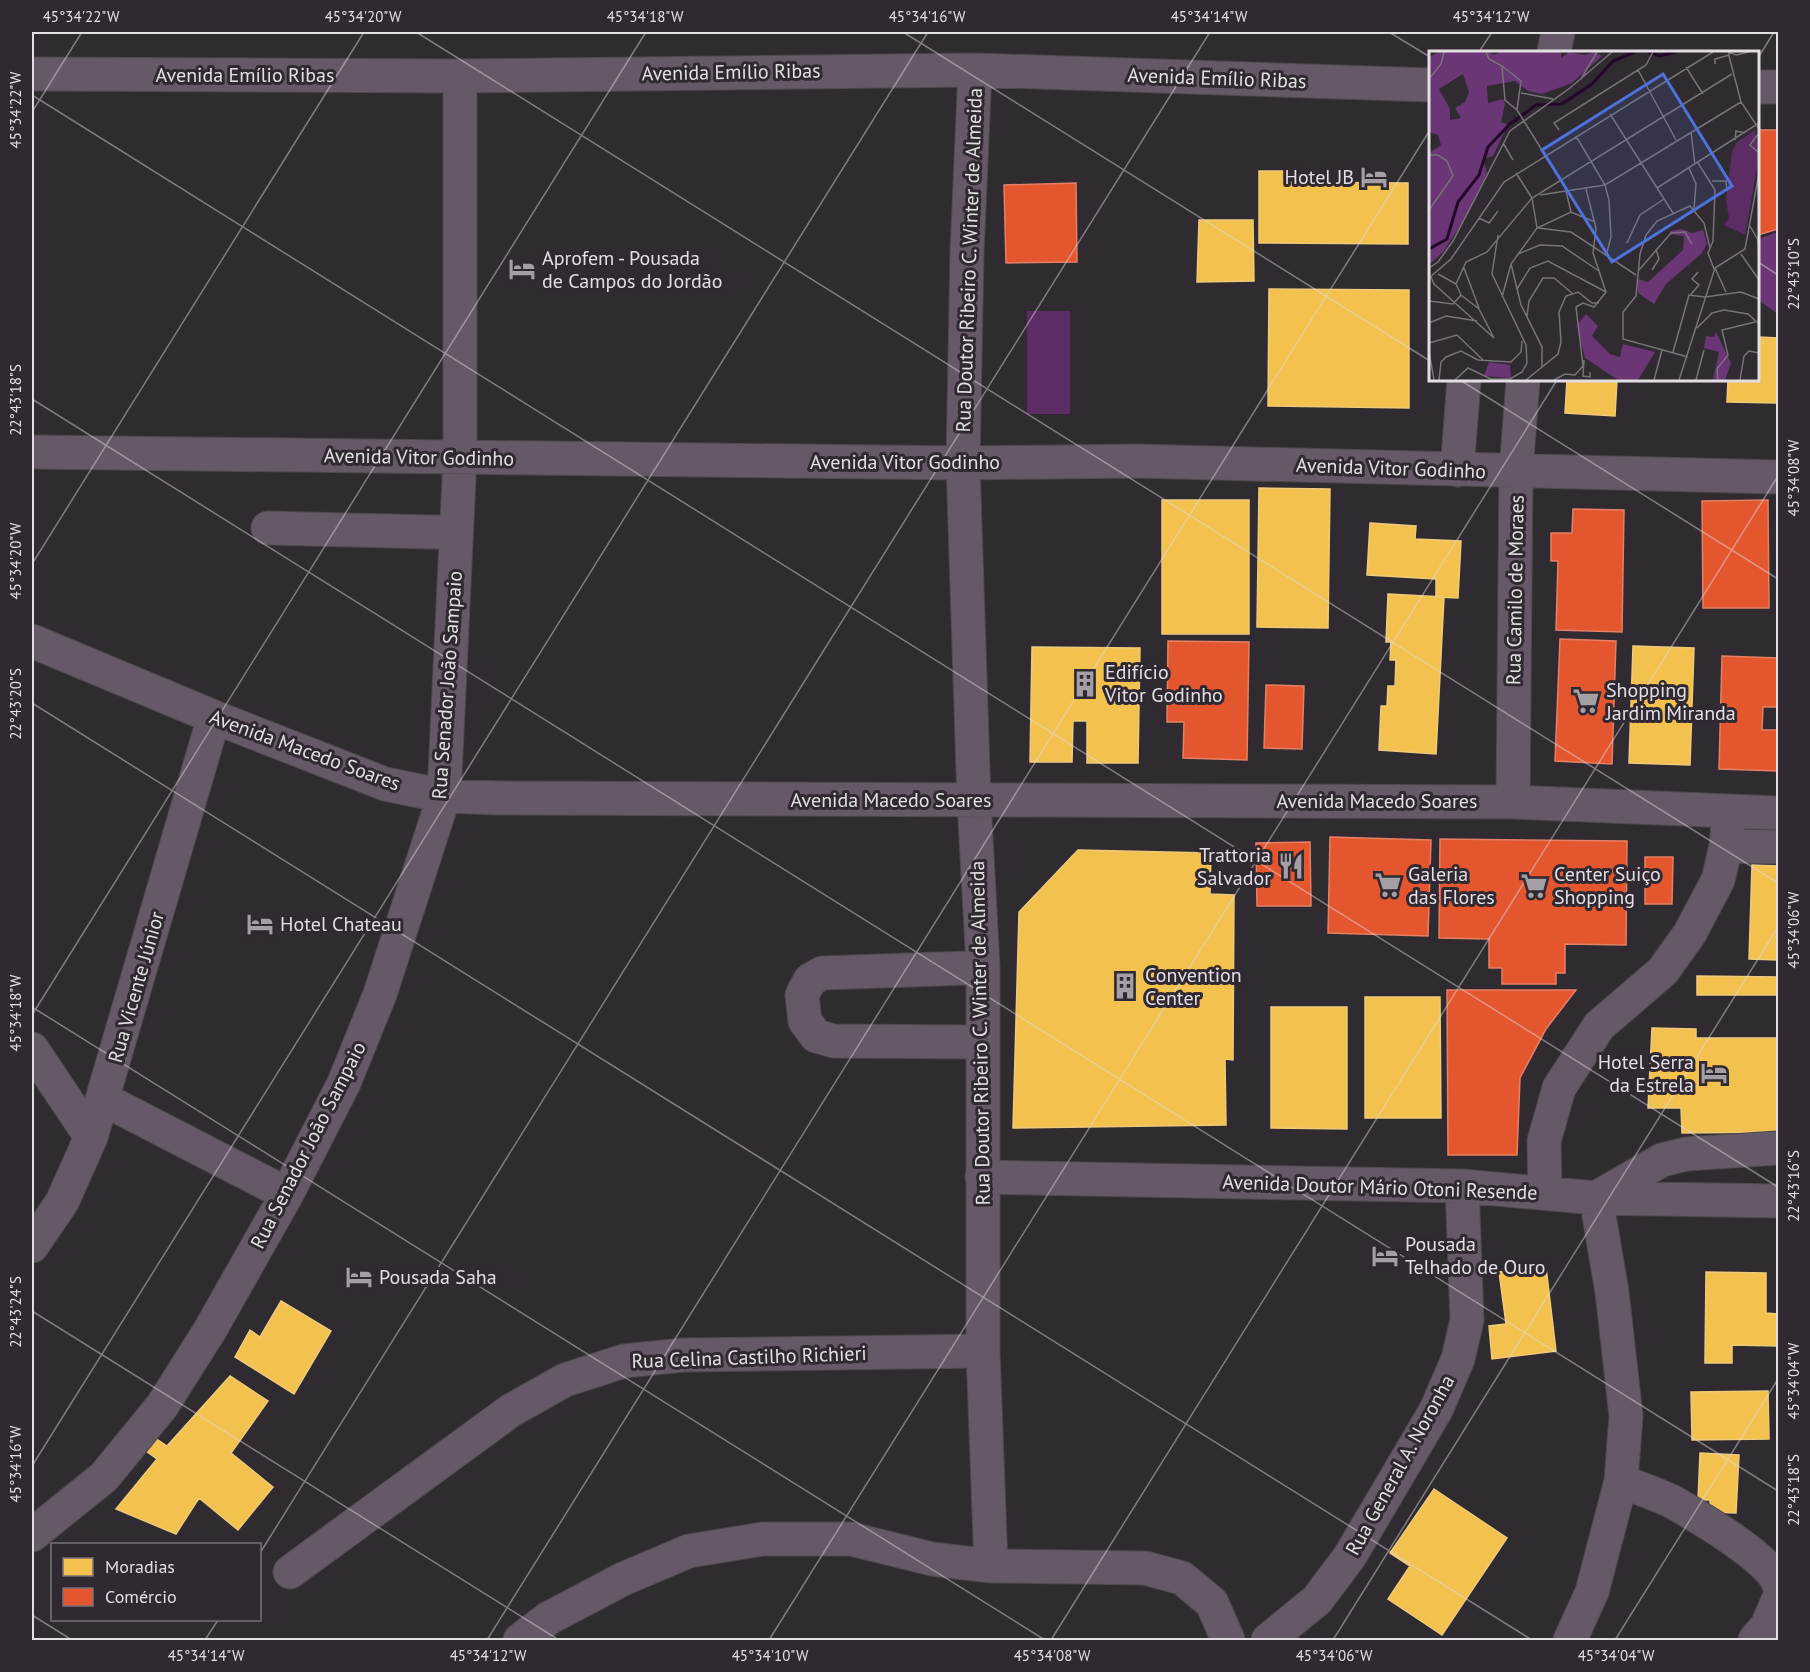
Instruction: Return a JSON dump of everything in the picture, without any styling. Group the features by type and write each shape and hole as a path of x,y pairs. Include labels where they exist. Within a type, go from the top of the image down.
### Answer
{"street":[{"path":"1554,51 1558,32"},
{"name":"Avenida Emílio Ribas","path":"32,74 460,76 975,69 1429,85"},
{"name":"Rua Doutor Ribeiro C. Winter de Almeida","path":"975,69 967,252 963,463 974,801 983,966 983,1351 991,1566"},
{"name":"Rua Senador João Sampaio","path":"32,1535 104,1478 162,1406 210,1330 287,1194 344,1083 380,994 444,796 460,457 460,76"},
{"path":"1759,87 1779,87"},
{"path":"1457,470 1464,381"},
{"name":"Rua Camilo de Moraes","path":"1512,802 1516,471 1522,381"},
{"name":"Avenida Vitor Godinho","path":"32,452 963,463 1136,461 1779,477"},
{"path":"268,528 456,531"},
{"name":"Avenida Macedo Soares","path":"32,641 214,717 385,784 444,796 974,801 1512,802 1729,813 1779,813"},
{"name":"Rua Vicente Júnior","path":"32,1246 62,1202 91,1137 214,717"},
{"path":"1545,1193 1544,1141 1559,1088 1599,1026 1663,971 1690,933 1718,880 1726,846 1729,813"},
{"path":"1726,846 1779,847"},
{"path":"983,966 822,973 810,980 802,995 805,1021 816,1036 834,1041 983,1042"},
{"path":"32,1049 91,1137"},
{"path":"103,1099 287,1194"},
{"path":"1570,1641 1592,1592 1621,1481 1626,1416 1612,1292 1596,1198 1662,1160 1686,1154 1779,1148"},
{"name":"Avenida Doutor Mário Otoni Resende","path":"982,1177 1462,1186 1596,1198 1779,1201"},
{"name":"Rua General A. Noronha","path":"1268,1641 1317,1600 1350,1556 1436,1410 1458,1359 1467,1320 1462,1186"},
{"name":"Rua Celina Castilho Richieri","path":"290,1572 510,1411 565,1380 604,1367 624,1361 683,1355 983,1351"},
{"path":"1621,1481 1671,1502 1744,1548 1765,1564 1779,1583"},
{"path":"520,1641 549,1618 623,1579 689,1551 763,1539 850,1539 932,1559 991,1566 1144,1568 1182,1578 1212,1604 1228,1641"},
{"path":"1755,1641 1767,1626 1779,1599"}],"shaded area":[{"path":"1778,232 1778,314 1759,301 1759,239"},
{"path":"1027,311 1070,311 1070,414 1027,414"}],"building: Moradias":[{"path":"1259,171 1284,171 1284,182 1408,183 1408,244 1259,243"},
{"path":"1199,220 1253,220 1254,281 1197,282"},
{"path":"1269,289 1409,290 1409,408 1268,406"},
{"path":"1759,337 1778,338 1778,403 1727,402 1728,381 1759,381"},
{"path":"1567,381 1617,381 1615,416 1565,413"},
{"path":"1259,488 1330,489 1328,628 1257,627"},
{"path":"1162,500 1249,500 1249,634 1162,634"},
{"path":"1370,523 1416,526 1415,539 1461,541 1458,598 1436,597 1436,579 1367,575"},
{"path":"1388,594 1444,597 1436,754 1379,750 1381,706 1387,706 1388,686 1395,686 1396,660 1390,660 1391,642 1386,642"},
{"path":"1633,646 1694,648 1690,765 1629,763"},
{"name":"Edifício Vitor Godinho","path":"1032,647 1140,648 1138,763 1087,763 1087,721 1073,721 1072,762 1030,762"},
{"name":"Convention Center","path":"1078,850 1211,853 1210,894 1234,895 1233,1060 1225,1059 1226,1125 1013,1128 1019,912"},
{"path":"1752,865 1778,866 1778,960 1749,959"},
{"path":"1697,976 1778,977 1778,995 1697,995"},
{"path":"1365,997 1440,997 1441,1118 1365,1118"},
{"path":"1271,1007 1347,1007 1347,1129 1271,1128"},
{"name":"Hotel Serra da Estrela","path":"1652,1028 1696,1029 1696,1038 1778,1038 1778,1132 1682,1133 1681,1108 1648,1108"},
{"path":"1546,1267 1556,1351 1492,1359 1489,1326 1506,1324 1499,1272"},
{"path":"1706,1272 1766,1273 1766,1313 1778,1314 1778,1346 1732,1345 1732,1363 1705,1363"},
{"path":"281,1301 331,1331 294,1394 235,1357 250,1330 260,1337"},
{"path":"230,1376 268,1401 231,1453 273,1487 238,1530 199,1498 176,1534 116,1509 157,1459 142,1448 152,1436 167,1446"},
{"path":"1768,1391 1769,1439 1692,1440 1691,1392"},
{"path":"1700,1453 1739,1455 1736,1513 1710,1512 1710,1500 1698,1500"},
{"path":"1434,1489 1507,1538 1442,1635 1388,1599 1410,1566 1390,1553"}],"building: Comércio":[{"path":"1759,130 1778,130 1778,229 1759,235"},
{"path":"1076,183 1077,262 1006,263 1004,185"},
{"path":"1768,500 1769,608 1703,608 1702,501"},
{"path":"1573,509 1624,510 1622,632 1556,630 1558,561 1551,561 1551,533 1572,533"},
{"name":"Shopping Jardim Miranda","path":"1560,639 1616,641 1612,764 1555,761"},
{"path":"1168,641 1249,642 1247,760 1183,758 1184,722 1167,722"},
{"path":"1722,656 1778,658 1778,707 1763,707 1762,730 1778,730 1778,771 1719,769"},
{"path":"1266,685 1304,686 1302,749 1264,748"},
{"path":"1330,837 1431,840 1428,936 1328,933"},
{"path":"1440,839 1627,841 1626,945 1565,944 1565,973 1556,973 1556,984 1502,984 1502,968 1489,968 1489,939 1439,938"},
{"path":"1310,842 1311,906 1257,906 1256,843"},
{"path":"1645,857 1673,857 1672,904 1645,904"},
{"path":"1447,990 1576,990 1546,1029 1520,1078 1517,1155 1448,1155"}],"place":[{"name":"Hotel JB","path":"1374,177"},
{"name":"Aprofem - Pousada de Campos do Jordão","path":"522,269"},
{"name":"Edifício Vitor Godinho","path":"1085,684"},
{"name":"Shopping Jardim Miranda","path":"1586,701"},
{"name":"Trattoria Salvador","path":"1291,866"},
{"name":"Galeria das Flores","path":"1388,885"},
{"name":"Center Suiço Shopping","path":"1534,886"},
{"name":"Hotel Chateau","path":"260,924"},
{"name":"Convention Center","path":"1125,986"},
{"name":"Hotel Serra da Estrela","path":"1714,1073"},
{"name":"Pousada Telhado de Ouro","path":"1385,1256"},
{"name":"Pousada Saha","path":"359,1277"}]}
